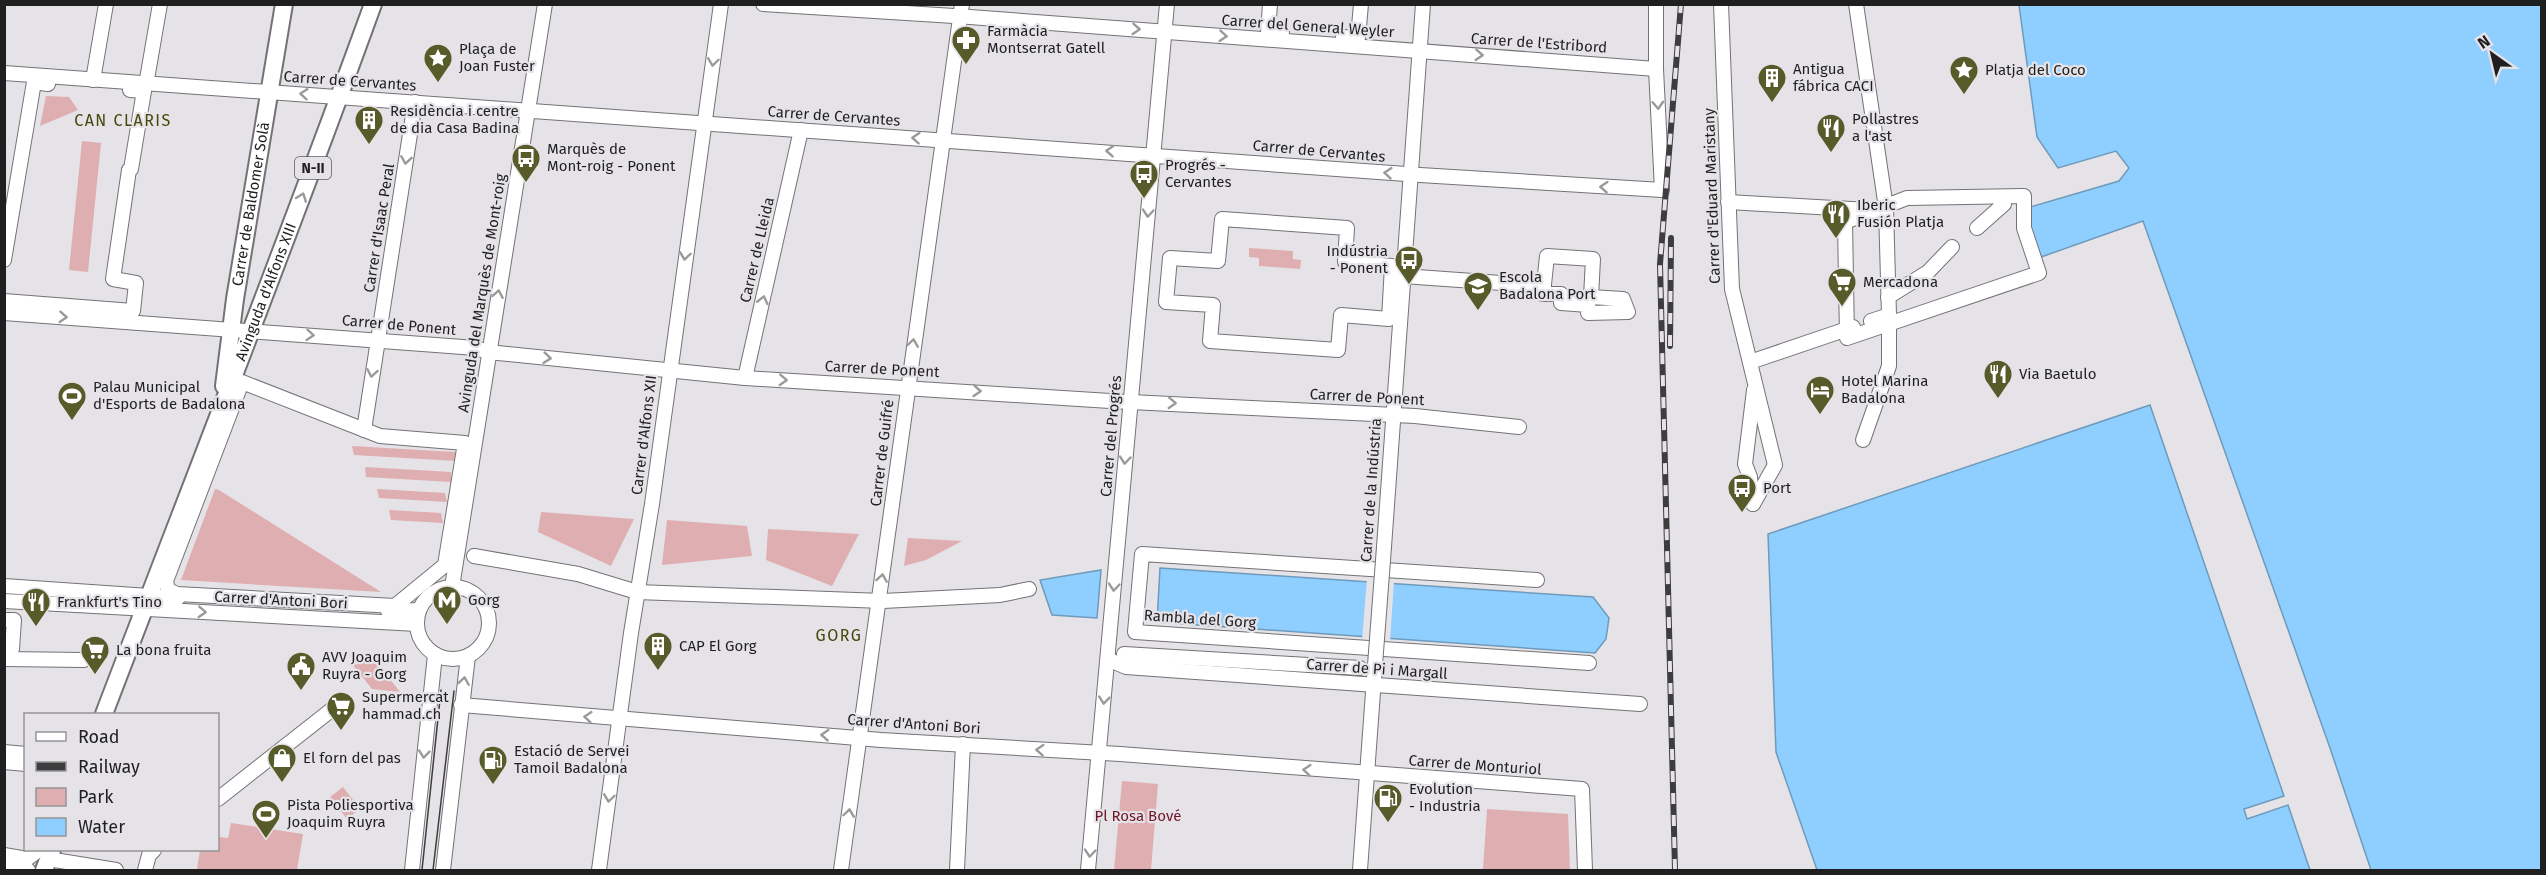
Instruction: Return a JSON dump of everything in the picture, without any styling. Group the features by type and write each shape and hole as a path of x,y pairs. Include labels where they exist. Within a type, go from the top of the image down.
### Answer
{"main road":[{"name":"Carrer de Baldomer Solà","path":"242,330 234,312 284,4"},
{"name":"Avinguda d'Alfons XIII","path":"104,713 222,402 242,330 339,98 373,4"}],"street":[{"path":"93,80 106,4"},
{"path":"146,84 160,4"},
{"name":"Avinguda del Marquès de Mont-roig","path":"452,587 488,352 530,110 545,4"},
{"name":"Carrer d'Alfons XII","path":"599,870 721,4"},
{"name":"Carrer del General Weyler","path":"763,4 961,10 1165,32 1420,50"},
{"name":"Carrer del Progrés","path":"1088,870 1167,4"},
{"path":"1270,4 1268,33 1358,38 1361,4"},
{"name":"Carrer de la Indústria","path":"1360,870 1423,4"},
{"path":"1656,4 1656,69"},
{"name":"Carrer d'Eduard Maristany","path":"1721,4 1732,289 1773,456"},
{"path":"1856,4 1889,320 1889,366 1863,440"},
{"name":"Carrer de Guifré","path":"841,870 961,10"},
{"name":"Carrer de l'Estribord","path":"1420,50 1656,69"},
{"name":"Carrer de Cervantes","path":"4,73 1154,154 1410,175 1662,190 1656,69"},
{"path":"4,260 34,82 144,91 113,279 136,283 133,311 4,301"},
{"name":"Carrer d'Isaac Peral","path":"364,430 415,102"},
{"name":"Carrer de Lleida","path":"745,378 801,130"},
{"path":"1750,362 1847,329 1889,320 2039,273 2024,228 2024,196 1907,198 1845,222 1847,329"},
{"path":"1728,202 1878,209 2004,204 2024,206"},
{"path":"1977,228 2004,204"},
{"path":"1222,219 1347,228 1345,262 1392,266 1389,319 1341,315 1338,350 1210,341 1213,305 1166,302 1170,258 1218,261 1222,219"},
{"path":"1888,297 1928,272 1952,247"},
{"path":"1547,256 1593,259 1591,297 1623,300 1628,312 1588,313 1588,305 1561,303 1561,294 1543,294 1544,286 1547,256"},
{"path":"1889,320 2029,272"},
{"path":"1403,276 1544,286"},
{"name":"Carrer de Ponent","path":"4,313 476,348 488,352 745,378 1393,415 1519,427"},
{"path":"242,382 364,430 380,436 465,443 446,561 423,584 395,606 177,594 168,590 166,581 242,382"},
{"name":"Carrer d'Eduard Maristany","path":"1746,456 1755,382"},
{"path":"1759,448 1767,450 1773,456 1775,465 1772,474 1753,504 1746,456 1759,448"},
{"path":"1750,477 1762,480 1772,474"},
{"name":"Rambla del Gorg","path":"1537,580 1142,554 1135,632 1589,663"},
{"path":"474,556 578,574 637,592 878,601 1000,595 1029,589"},
{"path":"4,586 146,602"},
{"path":"452,587 474,593 485,605 488,614 486,639 468,656 450,659 435,654 422,642 417,624 419,610 431,594 452,587"},
{"path":"4,601 146,602"},
{"name":"Carrer d'Antoni Bori","path":"146,602 389,611 419,610"},
{"name":"Carrer d'Antoni Bori","path":"146,602 417,624"},
{"path":"4,620 14,620 12,650 4,649"},
{"path":"412,870 435,654"},
{"path":"443,870 468,656"},
{"name":"Carrer de Pi i Margall","path":"1360,668 1118,657 1126,667 1640,704"},
{"path":"4,659 84,660"},
{"name":"Carrer d'Antoni Bori","path":"461,705 620,720 1098,753 1366,775"},
{"path":"219,798 335,707"},
{"path":"957,870 963,744"},
{"path":"4,752 24,754"},
{"path":"4,762 24,764"},
{"name":"Carrer de Monturiol","path":"1366,775 1582,789 1585,870"},
{"path":"145,870 152,851"},
{"path":"4,855 27,859 46,857 116,870"},
{"path":"4,866 28,870"}],"green space":[{"path":"46,96 69,97 78,110 40,126"},
{"path":"82,141 101,143 88,272 69,270"},
{"path":"1249,248 1293,251 1293,259 1301,260 1300,269 1259,266 1259,258 1249,257"},
{"path":"352,446 455,452 456,461 354,455"},
{"path":"365,467 451,472 451,482 366,477"},
{"path":"215,489 219,490 381,592 181,580"},
{"path":"377,489 445,493 447,502 379,498"},
{"path":"389,510 441,513 443,523 391,520"},
{"path":"541,512 634,519 611,566 538,532"},
{"path":"667,520 747,526 752,556 662,565"},
{"path":"768,529 859,534 832,586 766,560"},
{"path":"908,538 962,541 926,560 904,566"},
{"path":"375,660 400,692 372,689 353,665"},
{"name":"Pl Rosa Bové","path":"1122,781 1158,784 1151,870 1114,870"},
{"path":"343,787 360,809 347,819 330,797"},
{"path":"1487,809 1568,814 1570,870 1483,870"},
{"name":"Pista Poliesportiva Joaquim Ruyra","path":"231,823 303,834 297,870 197,869 200,851 219,851 219,837 228,838"}],"water":[{"path":"2019,5 2541,5 2541,870 2371,870 2143,221 2041,257 2028,234 2030,207 2119,181 2129,168 2116,151 2058,168 2037,137"},
{"path":"2150,405 2284,796 2244,809 2247,819 2288,805 2310,870 1817,870 1776,752 1768,534"},
{"path":"1160,568 1593,597 1609,618 1606,639 1595,653 1157,622"},
{"path":"1101,570 1097,618 1052,615 1040,580"}],"pier":[{"path":"1367,579 1394,581 1390,641 1362,640"}],"tram line":[{"path":"422,870 441,690"},
{"path":"433,870 454,691"}],"railway":[{"path":"1675,870 1660,264 1681,4"},
{"path":"1670,346 1671,238"}],"place":[{"name":"Farmàcia Montserrat Gatell","path":"966,66"},
{"name":"Plaça de Joan Fuster","path":"438,84"},
{"name":"Platja del Coco","path":"1964,96"},
{"name":"Antigua fábrica CACI","path":"1772,104"},
{"name":"Residència i centre de dia Casa Badina","path":"369,146"},
{"name":"Pollastres a l'ast","path":"1831,154"},
{"name":"Marquès de Mont-roig - Ponent","path":"526,184"},
{"name":"Progrés - Cervantes","path":"1144,200"},
{"name":"Iberic Fusión Platja","path":"1836,240"},
{"name":"Indústria - Ponent","path":"1409,286"},
{"name":"Mercadona","path":"1842,308"},
{"name":"Escola Badalona Port","path":"1478,312"},
{"name":"Via Baetulo","path":"1998,400"},
{"name":"Hotel Marina Badalona","path":"1820,416"},
{"name":"Palau Municipal d'Esports de Badalona","path":"72,422"},
{"name":"Port","path":"1742,514"},
{"name":"Gorg","path":"447,626"},
{"name":"Frankfurt's Tino","path":"36,628"},
{"name":"CAP El Gorg","path":"658,672"},
{"name":"La bona fruita","path":"95,676"},
{"name":"AVV Joaquim Ruyra - Gorg","path":"301,692"},
{"name":"Supermercat hammad.ch","path":"341,732"},
{"name":"El forn del pas","path":"282,784"},
{"name":"Estació de Servei Tamoil Badalona","path":"493,786"},
{"name":"Evolution - Industria","path":"1388,824"},
{"name":"Pista Poliesportiva Joaquim Ruyra","path":"266,840"}],"district":[{"name":"CAN CLARIS","path":"123,120"},
{"name":"GORG","path":"839,635"}]}
